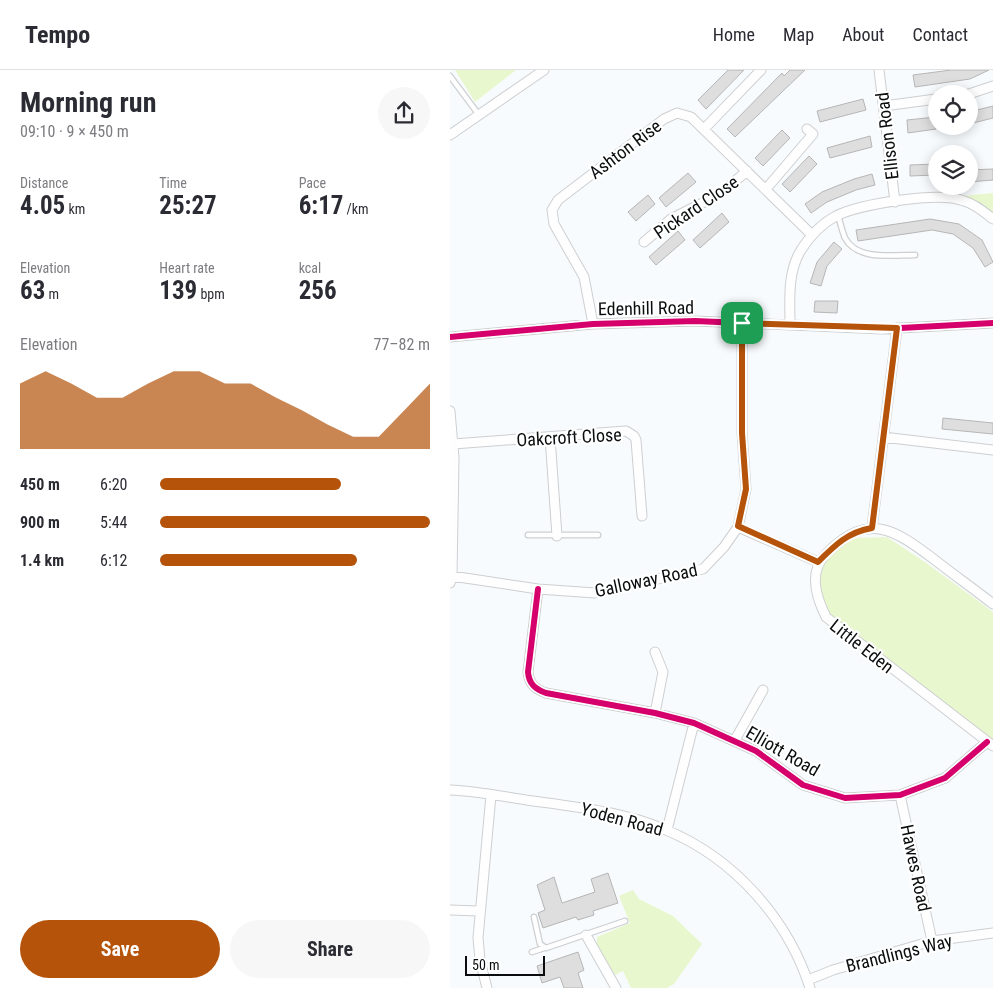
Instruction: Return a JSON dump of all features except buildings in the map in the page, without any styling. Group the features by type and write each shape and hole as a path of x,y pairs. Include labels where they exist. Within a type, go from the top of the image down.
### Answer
{"street":[{"path":"450,135 544,70"},
{"path":"704,129 761,70"},
{"name":"Ellison Road","path":"880,70 895,202"},
{"path":"978,91 993,86"},
{"path":"884,106 928,100"},
{"name":"Ashton Rise","path":"592,324 584,277 554,224 552,210 558,200 664,119 677,113 691,117 812,235"},
{"path":"766,189 813,134 808,128"},
{"name":"Pickard Close","path":"644,242 671,219 720,194 747,171"},
{"path":"790,325 790,289 794,266 812,235 823,224 838,215 862,207 939,196 964,200 993,219"},
{"name":"Edenhill Road","path":"450,337 592,324 696,321 897,328 993,323"},
{"name":"Galloway Road","path":"451,579 595,594 703,569 724,547 738,526 746,489 742,433 742,323"},
{"path":"872,528 897,328"},
{"path":"450,411 452,444 451,579"},
{"name":"Oakcroft Close","path":"452,444 626,431 634,436 642,516"},
{"path":"550,437 557,536"},
{"path":"883,437 993,450"},
{"path":"738,526 818,562 840,540 859,530 884,529 904,537 993,604"},
{"name":"Little Eden","path":"818,562 815,581 817,600 826,617 990,744"},
{"name":"Elliott Road","path":"538,589 528,672 531,683 535,688 546,693 655,713 694,723 756,751 803,784 846,798 900,795 945,778 990,744"},
{"path":"655,652 664,672 655,713"},
{"path":"735,740 763,690"},
{"path":"667,830 694,723"},
{"name":"Yoden Road","path":"450,790 586,808 633,818 667,830 722,863 759,898 785,934 809,984"},
{"path":"487,988 480,960 479,911 491,795"},
{"name":"Hawes Road","path":"900,795 932,941"},
{"path":"450,910 479,911"},
{"name":"Brandlings Way","path":"809,984 833,970 932,941 993,933"},
{"path":"586,935 616,988"}],"lane":[{"path":"453,70 450,76 478,115"},
{"path":"838,215 846,239 855,250 865,254 914,255"},
{"path":"528,535 598,535"},
{"path":"534,916 537,935 544,948"},
{"path":"532,952 625,921"}],"green space":[{"path":"455,70 516,70 475,102"},
{"path":"993,193 993,215 962,196"},
{"path":"887,537 925,562 993,612 993,741 827,613 818,581 826,557 852,538"},
{"path":"633,890 639,899 673,916 702,944 674,984 667,988 631,988 623,971 615,975 597,946 597,937 630,923 619,896"}],"cycle path":[{"path":"450,337 593,324 695,321 882,329 993,323"},
{"path":"538,589 528,672 531,683 536,688 546,693 655,713 694,723 756,751 803,785 845,798 900,795 945,778 987,742"}],"route":[{"path":"742,323 897,328 872,528 859,530 840,540 818,562 738,526 746,489 742,433 742,323"}]}
